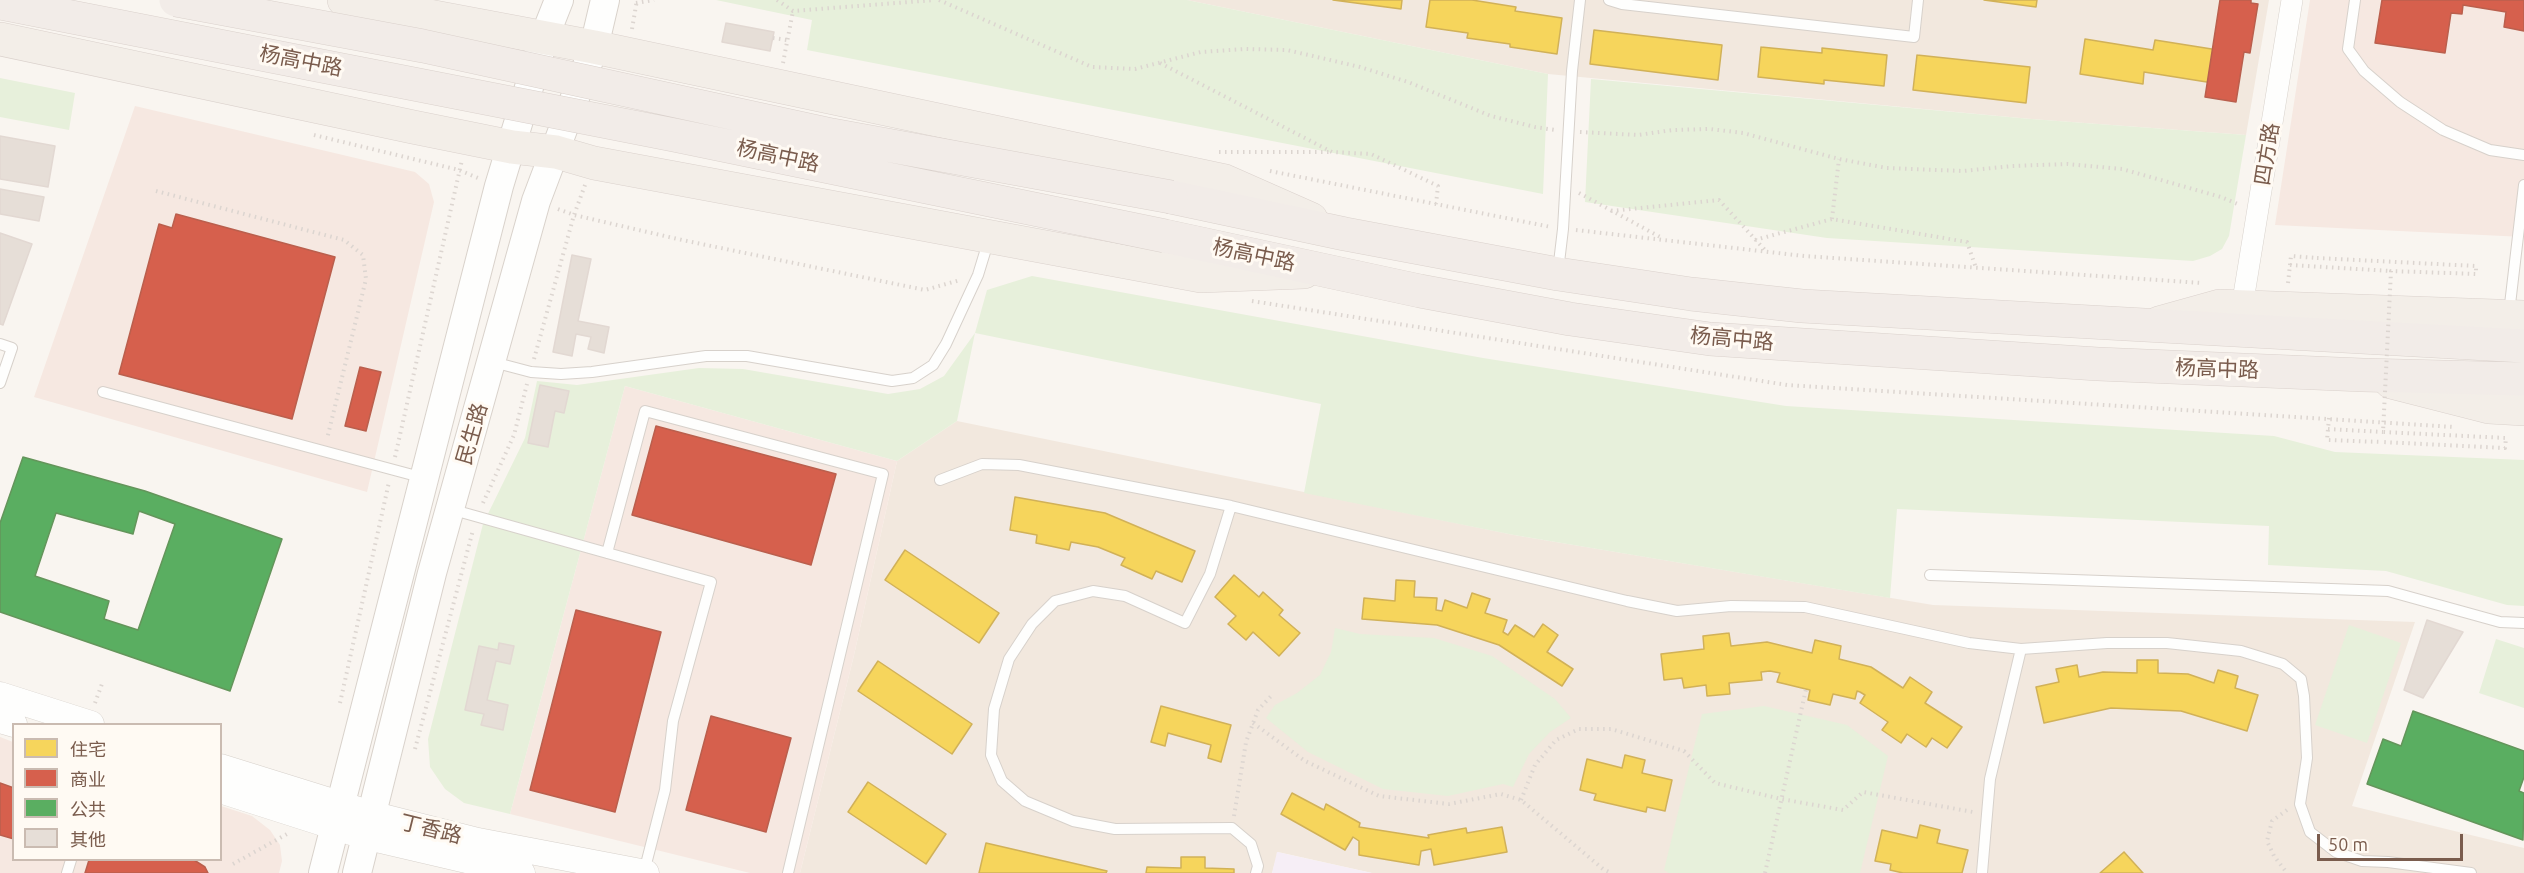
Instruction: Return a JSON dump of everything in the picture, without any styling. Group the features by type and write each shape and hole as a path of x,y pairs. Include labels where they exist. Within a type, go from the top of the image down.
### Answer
{"highway":[{"name":"杨高中路","path":"176,0 423,46 832,135 1171,197 1346,234 1558,274 1802,306 2148,327 2524,346"},
{"name":"杨高中路","path":"0,3 674,135 1570,319 1710,339 2087,363 2363,375 2524,379"}],"main road":[{"name":"杨高中路","path":"344,0 594,47 1225,181 1346,234"},
{"name":"民生路","path":"323,873 329,817 424,478 499,186 544,38 559,0"},
{"name":"民生路","path":"357,873 368,825 463,513 492,362 537,201 594,47 605,0"},
{"name":"杨高中路","path":"0,39 512,147 556,152 594,163 1201,276 1329,271"},
{"name":"杨高中路","path":"2148,327 2243,297 2516,316"},
{"path":"2363,375 2489,407 2524,409"}],"street":[{"name":"四方路","path":"2243,297 2292,0"},
{"path":"0,695 88,723"},
{"name":"丁香路","path":"222,768 329,817"},
{"name":"丁香路","path":"222,790 368,825 478,841 645,873"},
{"name":"丁香路","path":"368,825 522,873"}],"lane":[{"path":"1558,274 1580,0"},
{"path":"1609,0 1622,4 1914,37 1918,0"},
{"path":"2355,0 2348,49 2364,71 2400,102 2443,130 2490,150 2524,155"},
{"path":"2516,316 2524,185"},
{"path":"492,362 531,372 561,374 592,372 706,356 747,356 892,381 913,378 933,365 946,344 978,275 989,237"},
{"path":"0,344 12,348 0,383"},
{"path":"103,392 424,478"},
{"path":"607,553 645,411 883,474 788,873"},
{"path":"940,480 982,464 1019,465 1231,506 1627,601 1677,610 1731,606 1805,607 1969,643 2021,649 2167,643 2241,651 2283,664 2301,679 2307,758 2300,804 2310,832 2336,852 2362,861 2388,862 2471,873"},
{"path":"1231,506 1210,574 1185,623 1125,596 1093,591 1055,601 1032,624 1009,659 994,709 991,754 1002,781 1025,801 1073,821 1115,829 1232,828 1251,844 1258,866 1256,873"},
{"path":"463,513 711,582 673,721 661,808 645,873"},
{"path":"1930,575 2388,591 2500,621 2524,623"},
{"path":"1982,873 1990,779 2021,649"}],"path":[{"path":"625,54 636,2 654,0"},
{"path":"777,0 793,11 937,0 1092,67 1135,69 1201,52 1245,49 1287,50 1360,67 1408,82 1491,116 1534,127 1638,135 1673,130 1710,129 1752,136 1839,159 1887,168 1963,171 2067,164 2122,169 2221,197 2257,212"},
{"path":"783,63 793,11"},
{"path":"773,38 787,40"},
{"path":"771,61 794,65"},
{"path":"1159,63 1332,152"},
{"path":"339,708 468,138"},
{"path":"1208,152 1371,154 1438,186 1436,204"},
{"path":"1832,219 1839,159"},
{"path":"414,753 463,513 514,435 574,215 594,163"},
{"path":"1265,170 1563,229 1765,251 1976,268 2243,297"},
{"path":"1565,186 1665,240"},
{"path":"156,191 345,240 363,255 366,279 324,451"},
{"path":"1611,211 1719,200 1765,251"},
{"path":"1755,240 1832,219 1967,242 1976,268"},
{"path":"2288,288 2290,265 2291,256 2476,266 2476,274 2290,265"},
{"path":"2383,432 2391,270"},
{"path":"2388,291 2400,291"},
{"path":"2328,418 2327,440 2505,448 2506,438 2328,429"},
{"path":"1765,873 1806,689"},
{"path":"1232,828 1246,742 1258,710 1273,694"},
{"path":"1253,723 1305,761 1379,796 1449,804 1501,794 1521,800 1603,869 1611,873"},
{"path":"1521,800 1535,765 1556,740 1579,729 1611,729 1684,751 1714,783 1781,799 1843,810 1863,792 1987,815"},
{"path":"2287,873 2274,856 2267,841 2272,821 2283,812 2300,804"},
{"path":"233,864 329,817"}],"shaded area":[{"path":"1187,0 2269,0 2246,135 2031,119 1548,74"},
{"path":"2310,0 2524,0 2524,237 2275,225"},
{"path":"135,106 415,172 429,184 434,202 367,492 34,397"},
{"path":"625,386 897,461 854,655 800,873 750,873 510,814"},
{"path":"957,421 1514,535 1933,605 2415,622 2352,806 2524,848 2524,873 1372,873 1278,852 1272,873 800,873 854,655 897,461"},
{"path":"0,737 12,742 12,861 222,861 222,806 252,816 270,830 280,845 282,861 279,873 0,873"},
{"path":"1277,852 1372,873 1272,873"}],"green space":[{"path":"716,0 1187,0 1548,74 1543,194 807,50 812,20"},
{"path":"0,78 75,93 69,130 0,117"},
{"path":"1591,79 2031,119 2246,135 2229,236 2222,249 2210,256 2193,261 1827,238 1585,202"},
{"path":"1032,276 1483,358 1786,406 2274,436 2335,452 2524,460 2524,606 2507,605 2386,571 2268,565 2269,526 1897,509 1890,598 1514,535 1304,493 1321,404 975,333 987,290"},
{"path":"975,333 957,421 897,461 625,386 510,814 464,803 445,789 430,767 428,739 483,524 525,438 537,381 577,385 699,368 743,369 888,394 920,389 944,376"},
{"path":"2349,625 2401,643 2367,743 2315,725"},
{"path":"1335,628 1360,634 1434,638 1492,656 1555,699 1571,718 1550,732 1529,754 1513,787 1503,784 1448,796 1383,789 1308,752 1266,718 1275,705 1297,693 1320,675 1331,652"},
{"path":"2496,639 2524,648 2524,708 2479,693"},
{"path":"1764,706 1847,725 1888,756 1860,873 1669,873 1664,870 1702,714"}],"building: 住宅":[{"path":"1333,0 1402,0 1401,9"},
{"path":"1430,0 1472,0 1516,7 1515,11 1562,18 1557,54 1510,47 1510,44 1467,38 1468,33 1426,27"},
{"path":"1984,0 2037,0 2036,7"},
{"path":"1594,30 1722,45 1718,80 1590,64"},
{"path":"2085,39 2153,50 2155,40 2218,50 2213,83 2144,72 2143,84 2080,74"},
{"path":"1761,47 1822,53 1822,48 1887,55 1884,86 1824,80 1824,84 1758,77"},
{"path":"1917,55 2030,67 2026,103 1913,90"},
{"path":"1015,497 1105,513 1195,551 1182,582 1156,571 1152,579 1121,565 1125,558 1098,547 1071,542 1069,550 1036,543 1037,535 1010,530"},
{"path":"905,550 999,613 979,643 885,580"},
{"path":"1234,575 1259,597 1263,592 1283,610 1279,615 1300,633 1279,656 1253,632 1246,640 1228,624 1236,616 1215,597"},
{"path":"1396,580 1415,581 1414,597 1437,598 1436,610 1442,611 1445,600 1467,608 1472,593 1490,599 1485,613 1507,620 1503,632 1508,635 1515,625 1534,637 1543,624 1558,635 1547,652 1573,669 1562,686 1499,645 1437,625 1362,619 1364,598 1395,601"},
{"path":"1729,633 1731,646 1767,642 1812,653 1815,640 1841,646 1839,659 1871,667 1903,688 1910,677 1932,692 1925,703 1962,727 1947,748 1932,738 1926,747 1907,734 1901,743 1882,730 1888,722 1860,703 1865,695 1860,692 1857,691 1855,699 1833,694 1830,705 1808,700 1810,690 1777,682 1780,673 1770,671 1761,672 1762,680 1729,683 1730,694 1707,696 1706,685 1684,688 1682,678 1664,680 1661,654 1704,649 1703,636"},
{"path":"2137,660 2158,660 2158,673 2188,674 2214,683 2218,670 2238,676 2235,688 2258,695 2247,731 2181,711 2111,708 2044,723 2036,687 2059,682 2056,669 2077,665 2079,677 2103,672 2137,673"},
{"path":"878,661 972,724 952,754 858,691"},
{"path":"1161,706 1231,725 1221,762 1208,758 1211,745 1168,733 1165,746 1151,742"},
{"path":"1625,755 1645,760 1642,773 1672,780 1665,811 1647,807 1646,812 1594,800 1596,794 1580,790 1587,759 1622,768"},
{"path":"868,782 946,834 926,864 848,812"},
{"path":"1292,793 1324,810 1326,804 1360,823 1359,827 1429,838 1428,835 1466,828 1467,833 1502,827 1507,852 1434,865 1431,849 1421,851 1419,865 1359,855 1359,841 1353,837 1345,850 1281,814"},
{"path":"1920,825 1940,830 1937,843 1968,850 1962,873 1903,873 1890,870 1891,864 1875,861 1882,830 1917,838"},
{"path":"986,843 1107,871 1106,873 979,873"},
{"path":"2124,852 2143,873 2100,873"},
{"path":"1181,857 1205,857 1205,868 1234,869 1234,873 1146,873 1147,867 1181,868"}],"building: 商业":[{"path":"2220,0 2251,0 2251,3 2258,4 2250,53 2244,52 2236,102 2205,97"},
{"path":"2382,0 2524,0 2524,31 2504,27 2506,12 2463,5 2462,14 2451,13 2445,53 2375,43"},
{"path":"176,214 335,257 292,419 119,374 159,224 172,228"},
{"path":"360,367 381,372 366,431 345,426"},
{"path":"656,426 836,474 811,565 632,515"},
{"path":"576,610 661,632 615,812 530,790"},
{"path":"711,716 791,738 766,832 686,810"},
{"path":"0,783 12,787 12,838 0,835"},
{"path":"89,861 196,861 205,867 208,873 85,873"}],"building: 公共":[{"path":"23,457 145,491 282,539 230,691 0,612 0,523","holes":["139,511 175,524 138,630 104,619 109,601 35,576 56,513 133,534"]},
{"path":"2413,711 2524,751 2524,777 2519,791 2524,793 2523,840 2367,784 2383,739 2401,746"}],"building: 其他":[{"path":"726,23 774,32 770,51 722,42"},
{"path":"0,136 55,146 48,187 0,179"},
{"path":"0,189 44,197 39,221 0,214"},
{"path":"0,233 32,244 3,325 0,324"},
{"path":"572,255 591,259 578,321 609,327 604,353 588,349 591,337 576,334 572,356 553,352"},
{"path":"540,385 569,391 564,413 555,411 548,447 528,443"},
{"path":"2427,620 2463,632 2423,698 2404,690"},
{"path":"499,643 514,646 510,664 496,661 487,700 508,705 503,730 481,725 484,714 465,710 479,646 498,650"}]}
